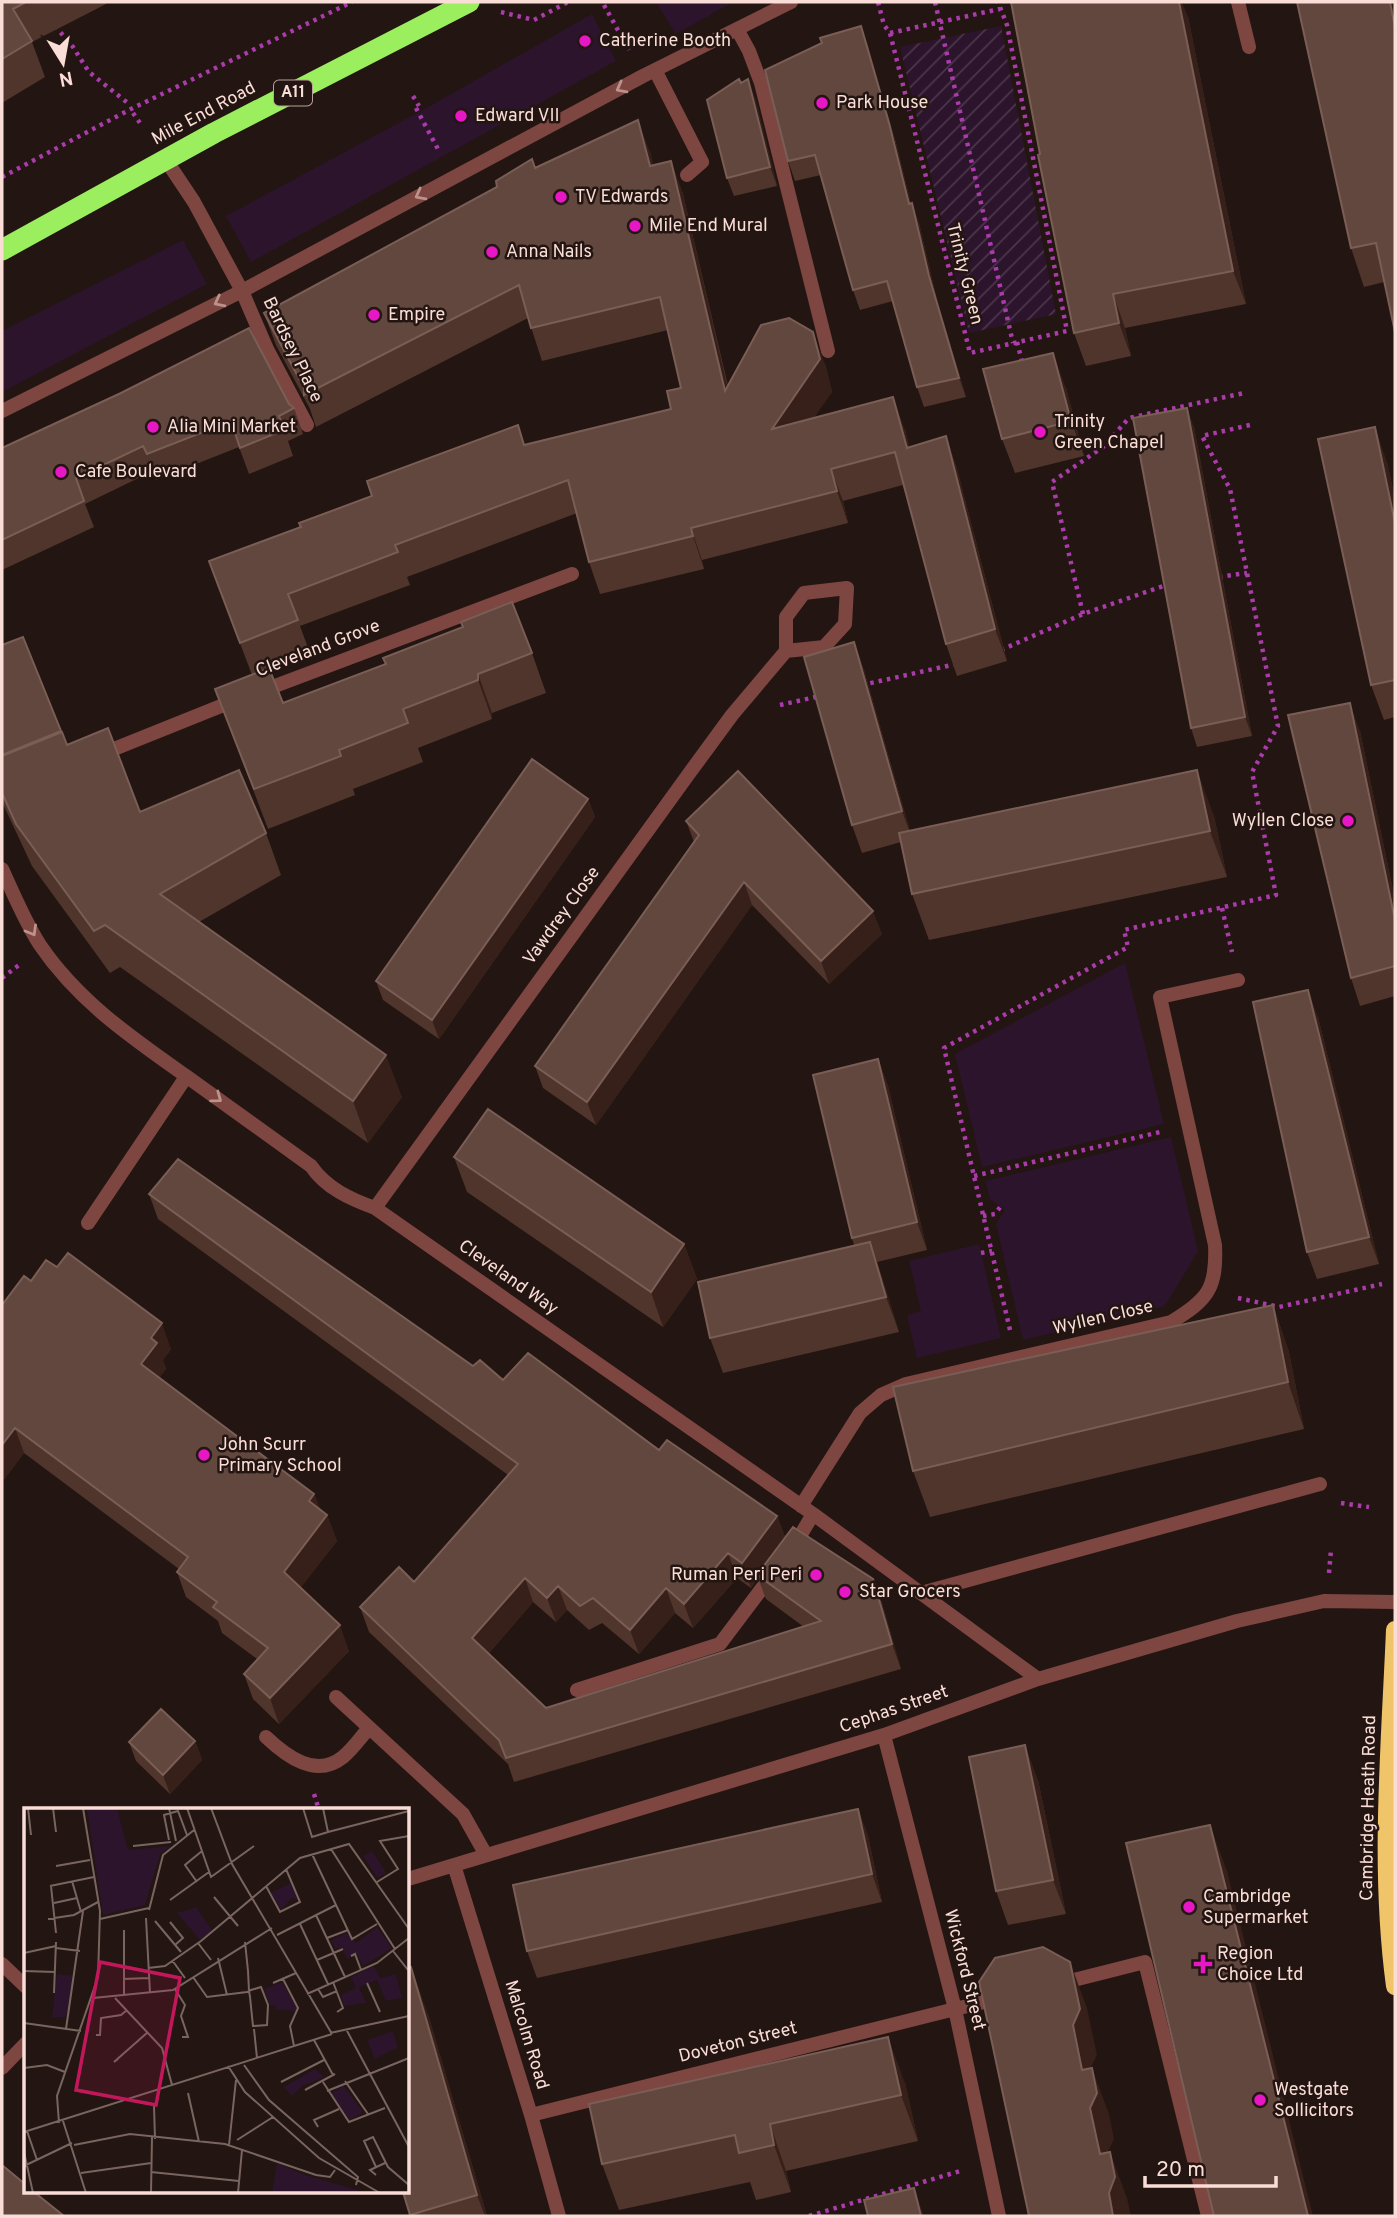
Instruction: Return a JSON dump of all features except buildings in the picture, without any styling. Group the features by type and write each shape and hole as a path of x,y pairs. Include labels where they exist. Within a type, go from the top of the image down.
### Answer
{"highway":[{"name":"Mile End Road","path":"2,250 214,133 467,2"}],"main road":[{"name":"Cambridge Heath Road","path":"1395,1630 1387,1789 1386,1890 1395,1986"}],"street":[{"path":"2,411 242,291 655,70 791,2"},
{"path":"1238,2 1249,47"},
{"path":"737,29 761,83 828,351"},
{"path":"655,70 702,162 687,175"},
{"name":"Bardsey Place","path":"166,160 194,202 242,291 267,349 307,425"},
{"name":"Cleveland Grove","path":"85,761 241,698 572,574"},
{"path":"848,589 845,624 824,647 786,651 786,617 804,593 848,589"},
{"name":"Vawdrey Close","path":"375,1208 732,715 786,651"},
{"name":"Cleveland Way","path":"2,869 27,924 42,947 75,989 101,1014 311,1166 320,1179 351,1199 375,1208 807,1510 1038,1679"},
{"path":"1210,1292 1216,1270 1215,1245 1160,997 1238,980"},
{"path":"88,1223 187,1077"},
{"name":"Wyllen Close","path":"577,1690 720,1644 791,1551 807,1510 860,1413 881,1395 906,1384 1171,1322 1195,1308 1210,1292"},
{"path":"921,1593 1320,1484"},
{"name":"Cephas Street","path":"410,1878 884,1735 1038,1679 1237,1621 1311,1602 1395,1602"},
{"path":"336,1697 463,1814 486,1855"},
{"path":"266,1737 293,1759 320,1766 343,1757 369,1728"},
{"name":"Wickford Street","path":"884,1735 955,2009 999,2216"},
{"name":"Malcolm Road","path":"454,1865 531,2115 559,2216"},
{"path":"1037,1989 1145,1962 1208,2216"},
{"path":"2,1964 24,1985"},
{"name":"Doveton Street","path":"531,2115 1010,1995"},
{"path":"2,2068 24,2045"}],"path":[{"name":"Mile End Road","path":"2,177 131,108 352,2"},
{"path":"467,2 534,20 568,2"},
{"name":"Trinity Green","path":"878,2 884,25 890,33 970,353 1067,331 1007,25 998,2"},
{"path":"934,2 1015,342 1024,369"},
{"path":"604,5 632,57"},
{"path":"890,33 1000,9"},
{"path":"50,20 73,47 89,72 129,104"},
{"path":"413,96 419,106"},
{"path":"133,113 140,123"},
{"path":"1083,614 1052,482 1103,447 1129,418 1244,394"},
{"path":"1016,1359 944,1048 1128,947 1124,930 1276,895 1252,772 1278,726 1230,489 1202,436 1250,425"},
{"path":"1208,578 1247,573"},
{"path":"992,653 1083,614 1167,584 1181,582"},
{"path":"855,687 967,660"},
{"path":"732,715 830,693"},
{"path":"1222,908 1238,980"},
{"path":"974,1176 1188,1125"},
{"path":"984,1216 995,1214 1001,1206"},
{"path":"981,1253 992,1251"},
{"path":"1210,1292 1279,1307 1382,1284"},
{"path":"1328,1574 1331,1550"},
{"path":"809,2216 987,2163"}],"shaded area":[{"path":"656,2 733,2 676,34"},
{"path":"592,14 616,61 251,262 226,216 430,106"},
{"path":"1001,26 1056,314 969,333 900,47"},
{"path":"183,240 207,284 2,392 2,331"},
{"path":"1125,963 1164,1124 982,1167 955,1054"},
{"path":"1171,1137 1198,1251 1165,1306 1023,1340 996,1224 1005,1210 990,1199 985,1181"},
{"path":"979,1244 1001,1338 917,1358 907,1315 921,1311 909,1261"}],"place":[{"name":"Catherine Booth","path":"585,41"},
{"name":"Park House","path":"822,103"},
{"name":"Edward VII","path":"461,116"},
{"name":"TV Edwards","path":"561,197"},
{"name":"Mile End Mural","path":"635,226"},
{"name":"Anna Nails","path":"492,252"},
{"name":"Empire","path":"374,315"},
{"name":"Alia Mini Market","path":"153,427"},
{"name":"Trinity Green Chapel","path":"1040,432"},
{"name":"Cafe Boulevard","path":"61,472"},
{"name":"Wyllen Close","path":"1348,821"},
{"name":"John Scurr Primary School","path":"204,1455"},
{"name":"Ruman Peri Peri","path":"816,1575"},
{"name":"Star Grocers","path":"845,1592"},
{"name":"Cambridge Supermarket","path":"1189,1907"},
{"name":"Region Choice Ltd","path":"1203,1964"},
{"name":"Westgate Sollicitors","path":"1260,2100"}]}
